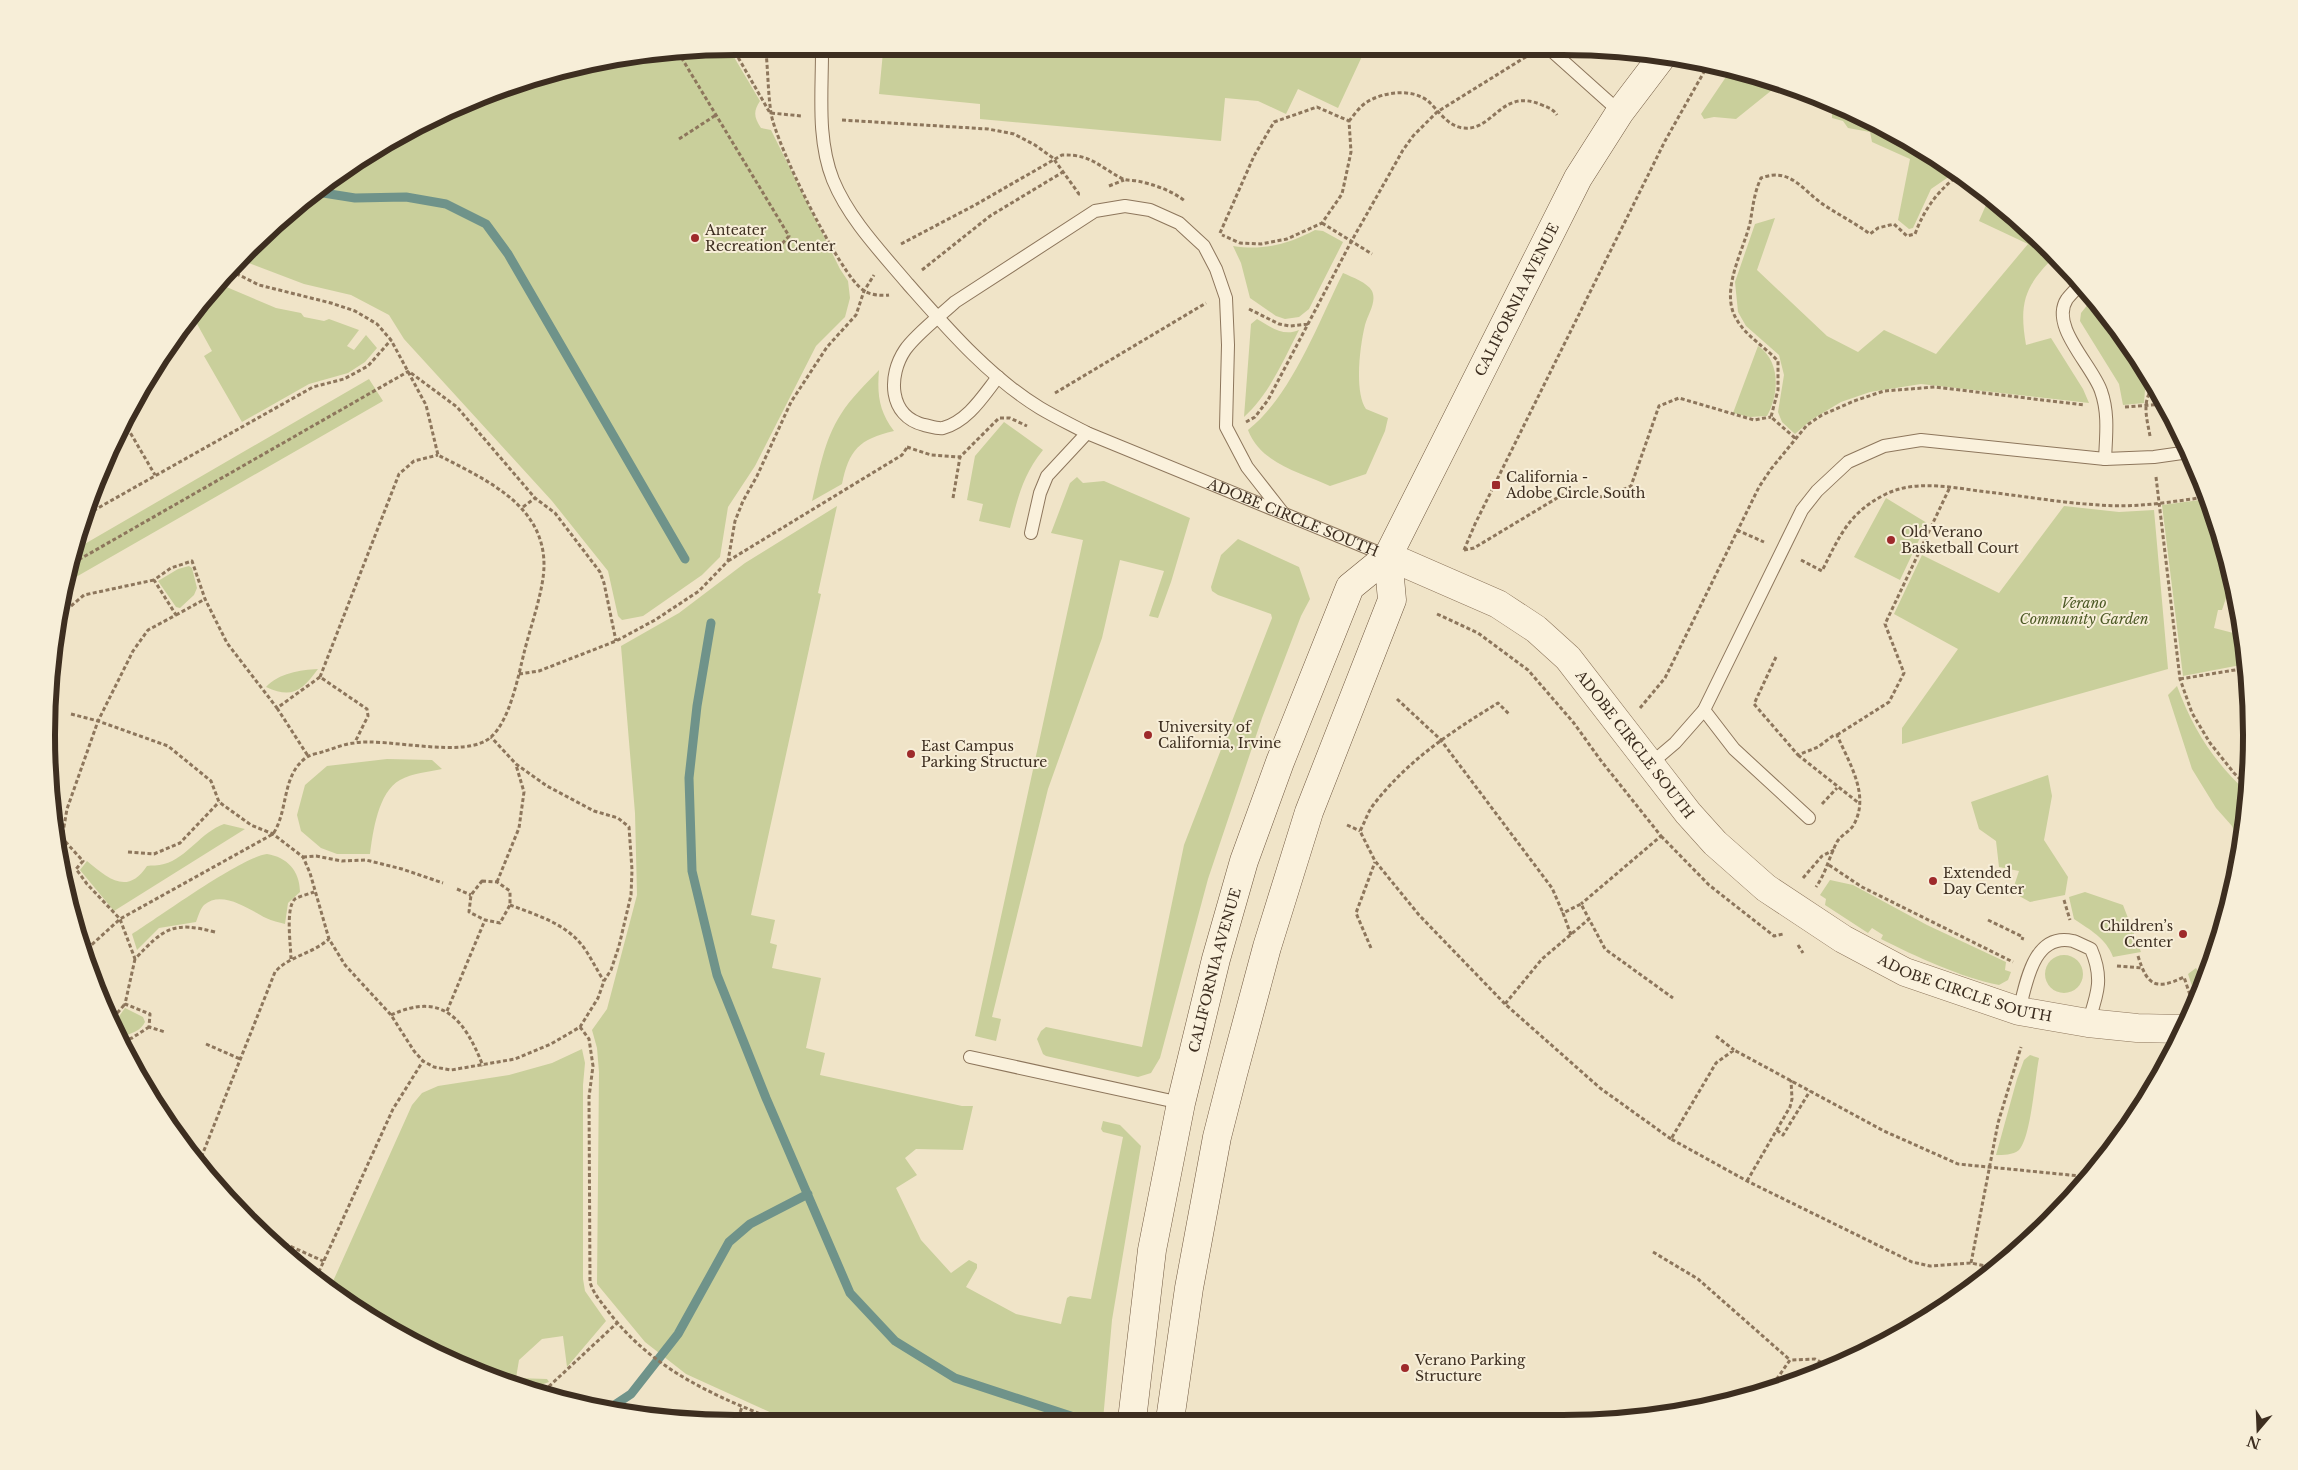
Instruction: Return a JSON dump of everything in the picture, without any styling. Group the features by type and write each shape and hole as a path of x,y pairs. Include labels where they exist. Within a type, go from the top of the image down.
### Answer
{"main road":[{"name":"CALIFORNIA AVENUE","path":"1132,1415 1135,1378 1152,1250 1181,1103 1216,959 1244,862 1280,762 1350,587 1388,556 1578,178 1620,112 1658,62"},
{"name":"ADOBE CIRCLE SOUTH","path":"1388,556 1498,604 1536,628 1568,658 1649,765 1715,843 1766,888 1843,939 1905,972 2019,1011 2088,1023 2137,1028 2176,1029"},
{"path":"1171,1415 1189,1288 1217,1137 1267,946 1309,812 1392,600 1388,556"}],"lane":[{"path":"822,55 823,148 833,179 848,208 886,258 938,318 998,377 973,408 958,421 941,429 919,424 904,412 894,396 894,376 905,349 938,318 955,302 1095,211 1125,206 1150,210 1179,223 1204,246 1216,269 1226,298 1228,345 1226,427 1247,467 1283,513"},
{"path":"1556,55 1620,112"},
{"path":"2076,289 2067,299 2062,311 2063,326 2100,389 2106,407 2105,460"},
{"name":"ADOBE CIRCLE SOUTH","path":"998,377 1040,408 1087,433 1388,556"},
{"path":"1031,533 1040,493 1047,476 1087,433"},
{"path":"1649,765 1675,743 1704,710 1802,510 1817,491 1848,462 1884,446 1922,440 2105,460 2181,453"},
{"path":"1704,710 1734,749 1809,818"},
{"path":"2019,1011 2030,970 2038,954 2053,942 2073,941 2092,950 2098,965 2099,988 2088,1023"},
{"path":"970,1057 1181,1103"}],"path":[{"path":"737,55 771,113"},
{"path":"766,55 771,113 779,142 846,272 864,291 883,296 899,294 918,273 990,216 1063,172"},
{"path":"1241,424 1255,417 1268,400 1351,242 1403,150 1413,136 1437,112 1527,55"},
{"path":"681,57 789,236 781,245"},
{"path":"1705,70 1665,141 1475,524 1464,550 1474,548 1562,495 1607,496 1631,486 1659,406 1678,398 1754,420 1771,417"},
{"path":"1349,121 1317,107 1274,122 1254,156 1220,234 1240,243 1261,244 1287,238 1322,223 1342,194 1351,152 1349,121 1365,102 1383,95 1398,92 1427,100 1437,112 1454,126 1465,128 1476,127 1517,100 1531,100 1554,110 1557,115"},
{"path":"771,113 794,116"},
{"path":"679,139 716,115"},
{"path":"837,119 988,129 1014,134 1035,145 1053,158 1079,194 1085,195"},
{"path":"728,561 742,501 757,476 791,402 827,347 856,315 864,291 886,258 901,244 975,205 1062,154 1075,154 1096,161 1124,180 1104,188"},
{"path":"1771,417 1778,390 1778,361 1736,319 1730,296 1732,278 1750,221 1754,193 1761,178 1772,174 1799,182 1824,205 1846,217 1870,234 1878,228 1894,224 1907,236 1915,234 1922,215 1941,190 1954,179"},
{"path":"1322,223 1372,254"},
{"path":"236,274 259,285 331,302 356,311 377,324 391,340 426,406 438,455"},
{"path":"1026,427 1050,396 1140,340 1208,302 1226,298"},
{"path":"1249,309 1279,324 1290,326 1309,324"},
{"path":"93,511 313,387 344,379 368,366 391,340"},
{"path":"409,371 457,407 535,498 555,513 600,572 616,641"},
{"path":"78,560 409,371"},
{"path":"2150,391 2145,407 2154,457 2180,679 2192,713 2210,743 2242,781"},
{"path":"1771,417 1795,438"},
{"path":"519,674 539,671 616,641 655,620 699,591 728,561 902,455 919,424"},
{"path":"128,429 155,475"},
{"path":"89,947 120,919 273,834 278,827 289,781 308,756 355,742 431,747 467,746 482,743 491,737 500,726 507,711 519,674 544,565 534,524 523,508 486,479 438,455 414,461 399,474 320,677 277,708"},
{"path":"953,498 960,457"},
{"path":"1798,755 1818,747 1834,735 1837,735 1889,702 1904,673 1885,624 1950,487"},
{"path":"1737,530 1822,571 1848,522 1865,507 1885,495 1904,488 1950,487 2098,505 2132,507 2200,497"},
{"path":"523,508 535,498"},
{"path":"71,606 84,595 154,580 171,568 192,561 206,599 227,643 277,708 308,756"},
{"path":"154,580 176,615"},
{"path":"63,834 67,809 98,721 133,651 148,630 206,599"},
{"path":"1437,614 1478,633 1528,670 1573,722 1661,836 1581,904 1563,913"},
{"path":"1776,657 1754,704 1798,755 1860,804"},
{"path":"2180,679 2240,669"},
{"path":"320,677 367,709 368,716 355,742"},
{"path":"1641,708 1650,698"},
{"path":"1397,699 1440,739 1552,888 1571,934"},
{"path":"1360,831 1373,805 1404,771 1440,739 1498,703 1509,714"},
{"path":"71,714 98,721 168,746 211,781 219,802 251,825 273,834 303,857 310,873 329,939 345,964 390,1015 414,1052 423,1061 434,1067 451,1070 515,1059 542,1048 580,1027 598,998 604,981 612,970 631,895 632,870 629,828 618,818 594,810 547,786 516,764 491,737"},
{"path":"1811,894 1824,876 1834,849 1842,835 1852,827 1860,804 1859,787 1837,735"},
{"path":"498,882 519,828 524,792 516,764"},
{"path":"128,852 154,854 180,843 219,802"},
{"path":"1347,825 1360,831 1375,861 1418,914 1505,1004 1600,1088 1671,1139 1747,1181 1912,1262 1930,1266 1971,1263 1987,1266"},
{"path":"63,840 83,861 76,869 87,884 120,919 135,959"},
{"path":"1799,876 1804,879 1822,856 1834,849"},
{"path":"303,857 316,856 342,861 366,860 402,869 442,883"},
{"path":"1371,948 1356,913 1375,861"},
{"path":"1829,865 1862,887 2030,970"},
{"path":"482,881 498,882 510,890 510,905 500,923 485,920 469,912 471,895 482,881"},
{"path":"457,889 471,895"},
{"path":"291,959 289,921 292,905 295,899 314,892"},
{"path":"1581,904 1605,949 1672,998"},
{"path":"510,905 550,921 575,938 604,981"},
{"path":"1505,1004 1542,959 1588,919"},
{"path":"447,1011 485,920"},
{"path":"1988,920 2023,937 2019,945"},
{"path":"116,1015 125,1004 135,959 164,930 190,926 215,932"},
{"path":"202,1156 275,972 291,959 318,949 329,939"},
{"path":"2011,961 2015,953"},
{"path":"2138,956 2147,979 2155,985 2169,984 2184,977 2190,997"},
{"path":"125,1004 150,1014 150,1026"},
{"path":"390,1015 404,1009 414,1008 433,1007 447,1011 456,1018 475,1044 483,1066"},
{"path":"150,1026 165,1032"},
{"path":"127,1040 150,1026"},
{"path":"580,1027 589,1039 593,1059 589,1097 590,1282 592,1290 617,1323 639,1346 682,1378 762,1415"},
{"path":"1716,1036 1734,1050 1876,1124 1884,1131 1958,1164 1988,1169 2080,1176"},
{"path":"206,1044 240,1059"},
{"path":"1971,1263 1998,1123 2021,1047"},
{"path":"1671,1139 1716,1063 1734,1050"},
{"path":"318,1272 393,1109 423,1061"},
{"path":"1747,1181 1790,1107 1792,1099 1790,1080"},
{"path":"1777,1130 1783,1135 1810,1091"},
{"path":"284,1244 323,1261"},
{"path":"1653,1252 1698,1279 1790,1360 1815,1359 1822,1363"},
{"path":"547,1388 617,1323"},
{"path":"1775,1381 1790,1360"},
{"path":"739,1415 742,1407"}],"green space":[{"path":"733,55 760,101 755,111 757,121 761,128 771,130 840,269 848,281 850,298 845,317 816,346 755,466 728,507 720,557 702,575 643,616 622,620 618,616 608,571 552,501 404,339 389,315 351,295 304,284 247,262 287,224 321,196 395,146 434,125 516,91 559,78 602,68 646,61 691,56"},
{"path":"883,55 1363,55 1338,108 1298,89 1286,114 1258,101 1225,98 1221,141 980,119 980,104 879,94"},
{"path":"1727,75 1786,92 1772,90 1736,119 1714,117 1704,119 1701,114"},
{"path":"1832,111 1864,125 1903,146 1950,176 1931,189 1913,228 1909,229 1898,220 1910,159 1872,142 1870,132 1848,128 1843,121 1832,118"},
{"path":"1986,204 2050,261 2036,278 2026,296 2023,318 2026,345 2051,338 2083,389 2089,403 1921,384 1870,392 1841,402 1811,420 1795,434 1782,422 1778,412 1784,375 1779,355 1746,326 1738,312 1735,282 1755,224 1775,218 1757,270 1827,336 1858,352 1884,330 1936,354 2028,244 1979,221"},
{"path":"1315,230 1323,231 1343,242 1309,309 1299,317 1285,319 1276,316 1250,298 1241,263 1233,246 1255,248 1276,245"},
{"path":"1343,273 1355,278 1372,291 1373,304 1365,325 1361,344 1360,392 1366,409 1388,418 1385,431 1366,474 1330,486 1283,466 1272,459 1254,442 1248,430 1264,415 1291,378 1314,335"},
{"path":"225,286 276,308 301,313 304,317 324,321 329,319 359,330 347,346 354,350 366,335 377,348 365,362 348,373 309,384 242,422 204,356 212,351 196,321"},
{"path":"2088,304 2128,357 2147,388 2145,390 2144,403 2123,405 2119,384 2080,321 2081,313"},
{"path":"1257,319 1282,332 1299,330 1269,387 1244,417 1251,324"},
{"path":"1758,346 1771,360 1774,369 1776,379 1771,408 1767,416 1750,417 1733,413"},
{"path":"879,370 878,387 880,402 885,417 894,431 864,442 852,454 842,484 812,501 823,456 835,424 849,402"},
{"path":"369,379 383,401 73,578 82,545"},
{"path":"1004,422 1043,450 1026,477 1010,528 979,521 983,504 967,500 975,456"},
{"path":"1077,477 1083,483 1104,481 1190,518 1158,618 1149,616 1164,571 1120,560 1102,638 1048,789 992,1017 1001,1019 996,1041 975,1036 1083,540 1051,533 1070,483"},
{"name":"Old Verano Basketball Court","path":"1886,498 1927,523 1900,580 1854,557"},
{"path":"2201,500 2220,559 2228,593 2222,610 2218,610 2214,628 2235,633 2239,665 2183,676 2162,505"},
{"path":"837,506 818,593 821,594 751,915 775,920 770,943 777,945 772,968 821,978 806,1048 825,1053 820,1075 962,1106 973,1106 963,1150 916,1149 905,1158 917,1175 896,1188 921,1240 951,1273 969,1260 977,1264 977,1268 966,1287 1016,1314 1061,1324 1067,1298 1070,1296 1091,1299 1123,1137 1103,1132 1101,1129 1103,1121 1120,1125 1141,1146 1112,1320 1103,1415 776,1415 686,1374 645,1342 597,1284 599,1072 597,1048 592,1030 607,1009 637,895 635,813 621,646 679,613 745,563"},
{"name":"Verano Community Garden","path":"2064,506 2119,512 2154,510 2168,669 1902,744 1902,728 1958,649 1894,614 1922,555 1999,593"},
{"path":"1238,539 1299,567 1310,599 1301,616 1262,718 1208,879 1160,1058 1151,1073 1138,1077 1046,1056 1043,1054 1037,1039 1041,1031 1046,1027 1142,1047 1184,845 1272,618 1271,614 1218,595 1212,591 1211,587 1221,555"},
{"path":"189,566 192,568 197,588 194,595 180,608 176,607 158,581 178,569"},
{"path":"318,669 307,683 296,691 275,691 266,687 283,675 297,671"},
{"path":"2177,686 2183,702 2205,744 2241,786 2236,833 2232,826 2216,808 2192,769 2168,695"},
{"path":"387,759 432,760 442,769 400,780 386,794 378,813 370,854 337,854 321,848 301,831 297,815 305,785 327,766"},
{"path":"2048,775 2052,796 2044,840 2068,877 2065,895 2030,902 2012,892 2019,871 1999,867 1996,841 1979,829 1971,802"},
{"path":"224,824 245,829 114,911 80,870 87,861 102,873 117,881 125,882 132,880 140,875 147,866 160,865 172,861 208,833"},
{"path":"267,854 281,858 291,866 298,878 300,892 288,903 285,924 268,919 236,902 219,899 204,905 196,922 159,928 137,950 132,934 220,876 239,865"},
{"path":"1830,880 1853,885 1927,925 2006,962 2005,970 2011,972 2008,980 1999,985 1954,972 1881,939 1883,935 1872,928 1868,933 1825,905 1826,899 1820,895"},
{"path":"2085,892 2123,905 2141,952 2113,957 2102,940 2074,919 2069,897"},
{"path":"2064,955 2077,961 2083,974 2077,987 2064,993 2051,987 2045,974 2051,961"},
{"path":"2196,968 2199,974 2193,989 2188,974"},
{"path":"125,1008 143,1017 145,1022 138,1030 125,1035 117,1019"},
{"path":"582,1049 585,1063 583,1085 583,1279 585,1291 606,1321 567,1367 563,1336 542,1339 519,1360 516,1378 547,1379 549,1382 538,1386 516,1379 475,1363 434,1345 395,1324 333,1282 412,1105 422,1093 438,1086 509,1075 552,1063"},
{"path":"2030,1055 2039,1058 2027,1133 2017,1152 1996,1155 2017,1079 2024,1060"}],"waterway":[{"path":"325,193 355,198 406,197 446,204 486,224 508,254 685,559"},
{"path":"711,623 697,706 689,778 692,871 717,975 766,1098 850,1293 895,1341 955,1378 1068,1415"},
{"path":"616,1404 631,1394 678,1334 729,1242 750,1224 808,1194"}],"place":[{"name":"Anteater Recreation Center","path":"695,238"},
{"name":"California - Adobe Circle South","path":"1496,485"},
{"name":"Old Verano Basketball Court","path":"1891,540"},
{"name":"University of California, Irvine","path":"1148,735"},
{"name":"East Campus Parking Structure","path":"911,754"},
{"name":"Extended Day Center","path":"1933,881"},
{"name":"Children’s Center","path":"2183,934"},
{"name":"Verano Parking Structure","path":"1405,1368"}]}
